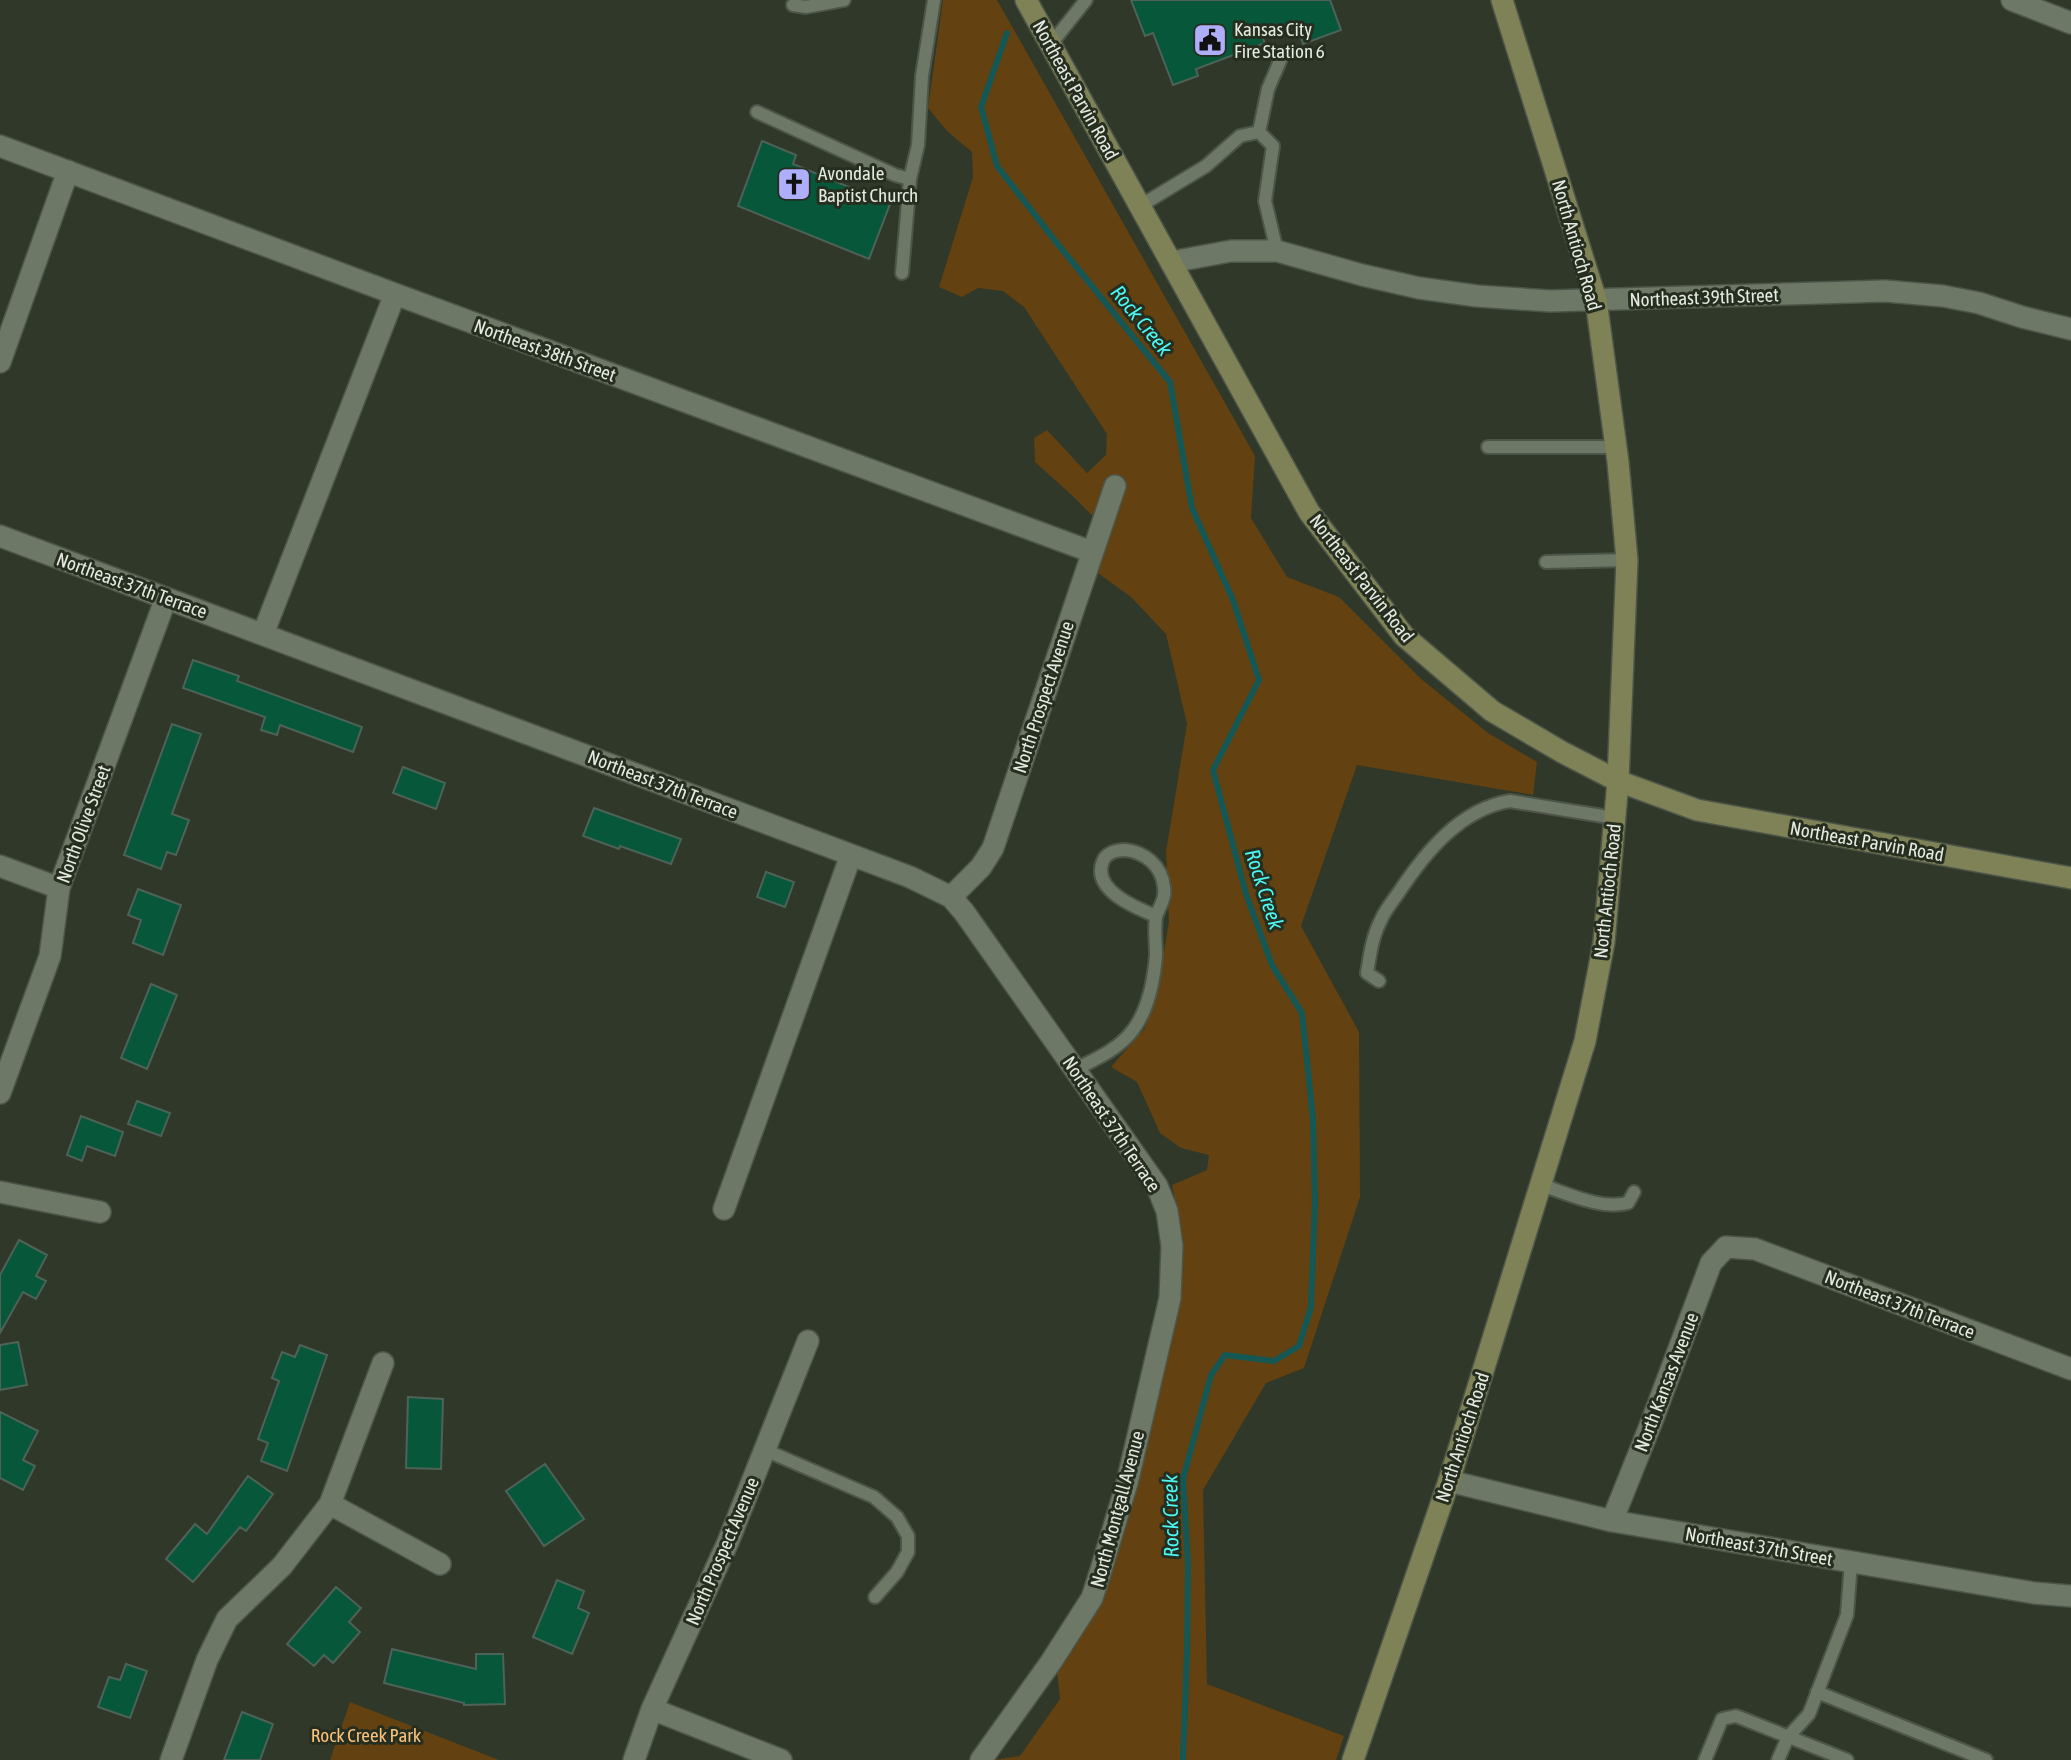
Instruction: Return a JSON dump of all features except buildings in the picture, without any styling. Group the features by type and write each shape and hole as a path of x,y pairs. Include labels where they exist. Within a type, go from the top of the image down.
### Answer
{"street":[{"name":"Northeast Parvin Road","path":"1026,0 1309,512 1404,636 1492,711 1618,781 1697,810 2071,878"},
{"name":"North Antioch Road","path":"1353,1760 1450,1481 1585,1041 1604,942 1615,818 1627,560 1616,447 1596,300 1502,0"},
{"path":"2012,0 2071,23"},
{"name":"Northeast 38th Street","path":"0,146 1092,552"},
{"path":"0,362 68,171"},
{"name":"Northeast 39th Street","path":"1171,262 1231,251 1277,251 1419,288 1477,296 1550,301 1885,291 1943,296 1979,303 2071,329"},
{"path":"263,634 395,294"},
{"name":"North Prospect Avenue","path":"951,897 981,867 993,848 1115,486"},
{"name":"Northeast 37th Terrace","path":"0,536 909,877 951,897 1157,1186 1167,1211 1169,1226"},
{"name":"North Olive Street","path":"0,1093 50,956 59,888 166,598"},
{"path":"724,1209 851,855"},
{"path":"0,866 59,888"},
{"path":"0,1192 100,1212"},
{"name":"North Montgall Avenue","path":"981,1760 1051,1662 1092,1598 1126,1483 1170,1298 1172,1246 1169,1226"},
{"name":"Northeast 37th Terrace","path":"1727,1247 1755,1249 2071,1369"},
{"name":"North Kansas Avenue","path":"1612,1521 1711,1263 1727,1247"},
{"name":"North Prospect Avenue","path":"634,1760 652,1709 729,1542 808,1341"},
{"path":"171,1760 206,1660 227,1619 282,1566 330,1504 383,1363"},
{"name":"Northeast 37th Street","path":"1450,1481 1612,1521 2034,1593 2071,1595"},
{"path":"330,1504 440,1564"},
{"path":"652,1709 781,1760"}],"lane":[{"path":"793,5 806,7 844,0"},
{"path":"902,273 910,179 918,145 922,76 934,0"},
{"path":"1051,44 1086,0"},
{"path":"1259,132 1268,89 1280,61"},
{"path":"757,112 894,175 910,179"},
{"path":"1140,206 1206,166 1240,136 1259,132"},
{"path":"1259,132 1273,146 1265,201 1277,251"},
{"path":"1488,447 1616,447"},
{"path":"1546,562 1627,560"},
{"path":"1379,981 1367,973 1371,947 1381,918 1423,859 1466,818 1493,804 1510,801 1615,818"},
{"path":"1076,1069 1120,1044 1133,1030 1145,1009 1156,957 1156,916 1164,899 1164,885 1157,867 1139,852 1122,850 1110,853 1105,857 1101,872 1102,881 1132,906 1156,916"},
{"path":"1541,1185 1616,1206 1628,1203 1634,1192"},
{"path":"765,1450 874,1497 897,1517 908,1536 908,1552 897,1572 875,1597"},
{"path":"1778,1760 1788,1737 1809,1714 1847,1615 1851,1562"},
{"path":"1817,1692 1986,1760"},
{"path":"1705,1760 1722,1719 1737,1716 1847,1760"}],"green space":[{"path":"943,0 997,0 1255,456 1251,518 1287,577 1339,597 1420,678 1488,733 1537,762 1533,795 1357,765 1301,926 1359,1032 1360,1197 1304,1368 1266,1383 1203,1490 1207,1684 1344,1736 1336,1760 994,1760 1020,1756 1060,1699 1057,1671 1180,1298 1184,1245 1172,1185 1207,1170 1209,1155 1181,1148 1160,1133 1137,1082 1111,1067 1145,1028 1158,990 1169,921 1166,852 1187,724 1166,634 1131,597 1095,571 1107,531 1035,462 1034,438 1047,430 1087,473 1106,455 1107,434 1024,307 1003,291 978,288 962,297 939,287 973,177 972,152 947,131 928,108"},
{"name":"Rock Creek Park","path":"350,1702 499,1760 330,1760"}],"waterway":[{"name":"Rock Creek","path":"1007,33 981,107 997,166 1170,382 1192,508 1233,600 1259,680 1213,770 1246,894 1272,965 1302,1013 1313,1119 1315,1201 1311,1307 1299,1346 1274,1361 1225,1355 1211,1375 1183,1479 1188,1565 1183,1760"}],"place":[{"name":"Kansas City Fire Station 6","path":"1210,40"},
{"name":"Avondale Baptist Church","path":"794,184"}]}
